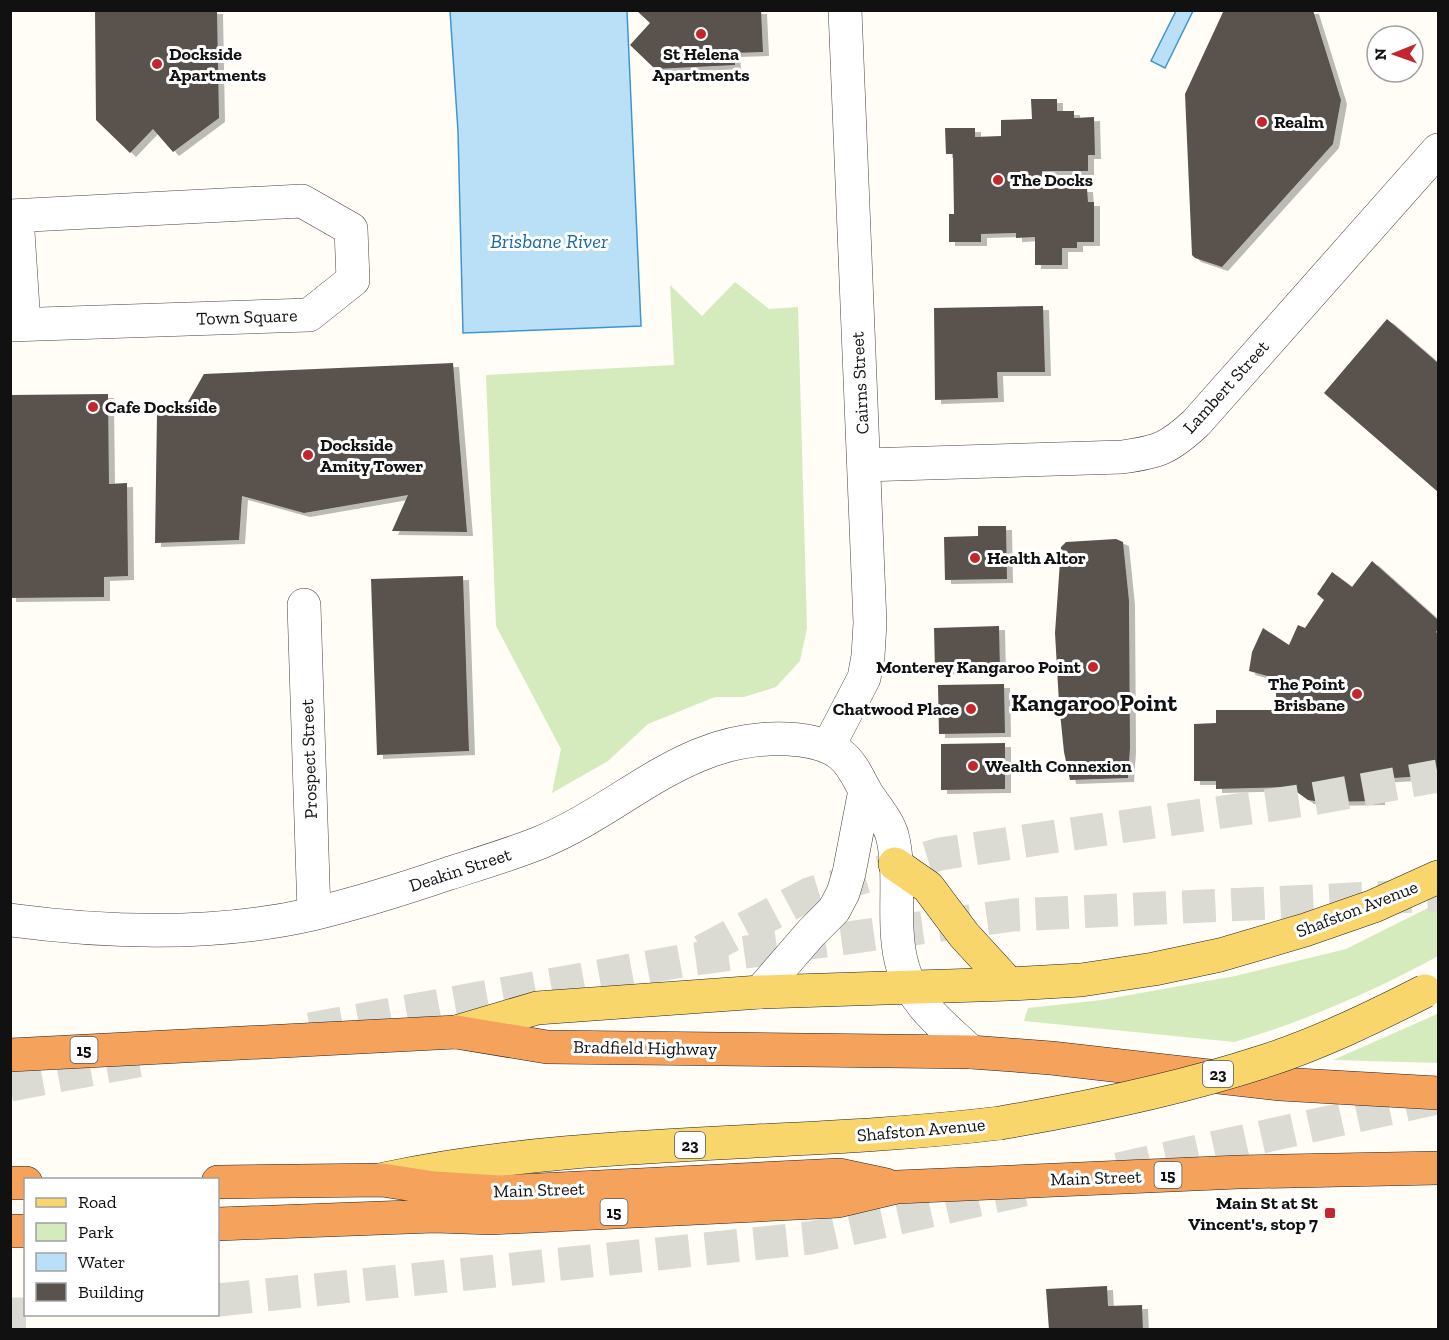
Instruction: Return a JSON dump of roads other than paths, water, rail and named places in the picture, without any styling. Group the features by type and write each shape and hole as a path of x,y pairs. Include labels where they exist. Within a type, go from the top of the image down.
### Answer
{"highway":[{"name":"Bradfield Highway","path":"10,1055 456,1032 547,1047 971,1052 1051,1058 1280,1084 1438,1093"},
{"name":"Main Street","path":"219,1224 435,1216 491,1218 838,1201 897,1187 1239,1172 1438,1168"},
{"name":"Main Street","path":"219,1182 382,1180 434,1188 499,1192 839,1176 897,1187"}],"main road":[{"path":"895,864 928,887 958,928 1009,984"},
{"name":"Shafston Avenue","path":"456,1032 537,1008 760,992 1081,980 1154,969 1221,955 1305,930 1374,906 1438,877"},
{"name":"Shafston Avenue","path":"382,1180 484,1161 933,1131 1000,1123 1115,1101 1263,1062 1370,1019 1432,988"}],"street":[{"name":"Cairns Street","path":"828,747 864,678 870,623 845,10"},
{"name":"Lambert Street","path":"864,465 1122,457 1158,451 1176,441 1196,423 1438,150"},
{"name":"Town Square","path":"302,201 351,229 353,280 309,315 17,324 14,216 302,201"},
{"name":"Prospect Street","path":"303,605 314,914"},
{"name":"Deakin Street","path":"10,920 86,927 159,930 223,928 314,914 407,888 541,842 589,818 637,786 699,754 753,740 802,740 828,747 840,754 850,765 891,831 895,864 898,948 903,970 918,1000 971,1052"},
{"path":"760,992 834,910 843,893 865,790"}],"water":[{"name":"Brisbane River","path":"450,11 627,11 641,326 463,333 458,131"},
{"path":"1176,11 1193,11 1165,68 1151,61"}],"tunnel":[{"path":"702,951 809,894 940,854 1306,800 1438,776"},
{"path":"310,1029 681,961 1013,915 1438,895"},
{"path":"10,1085 153,1058"},
{"path":"1118,1169 1437,1098"},
{"path":"219,1300 810,1238 1024,1190"},
{"path":"10,1314 24,1314"}],"place":[{"name":"St Helena Apartments","path":"701,34"},
{"name":"Dockside Apartments","path":"157,64"},
{"name":"Realm","path":"1262,122"},
{"name":"The Docks","path":"998,180"},
{"name":"Cafe Dockside","path":"93,407"},
{"name":"Dockside Amity Tower","path":"308,455"},
{"name":"Health Altor","path":"975,558"},
{"name":"Monterey Kangaroo Point","path":"1093,667"},
{"name":"The Point Brisbane","path":"1357,694"},
{"name":"Chatwood Place","path":"971,709"},
{"name":"Wealth Connexion","path":"973,766"},
{"name":"Main St at St Vincent's, stop 7","path":"1330,1213"}],"district":[{"name":"Kangaroo Point","path":"1094,702"}]}
